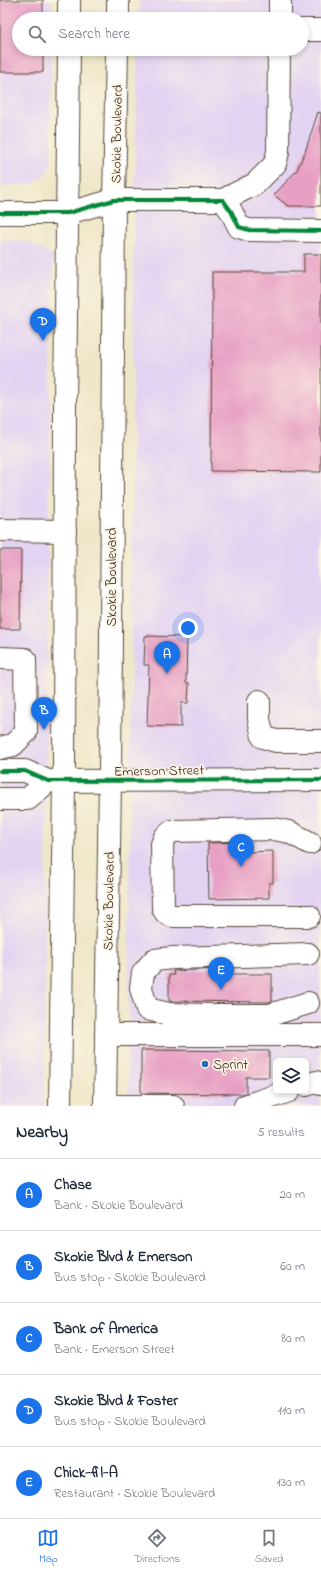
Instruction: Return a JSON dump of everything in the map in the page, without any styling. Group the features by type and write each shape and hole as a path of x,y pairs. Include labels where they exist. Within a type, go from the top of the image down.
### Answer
{"main road":[{"path":"69,0 69,12"},
{"path":"118,0 118,12"},
{"path":"280,0 280,12"},
{"path":"309,30 321,30"},
{"path":"60,1106 56,781 65,531 69,56"},
{"name":"Skokie Boulevard","path":"106,1106 114,200 117,56"},
{"path":"0,213 68,213 114,200 223,200 255,184 275,164 278,152 279,56"},
{"path":"223,200 231,211 239,227 243,229 321,231"},
{"path":"0,530 65,531"},
{"path":"0,658 25,658 26,732 13,745 0,748"},
{"path":"259,701 258,719 263,737 276,741 321,741"},
{"name":"Emerson Street","path":"0,771 25,771 56,781 110,782 321,780"},
{"path":"0,799 28,799 56,781"},
{"path":"309,916 172,916 166,914 163,908 162,844 165,836 172,831 274,829 288,832 310,843"},
{"path":"308,954 173,958 154,960 143,973 141,988 147,1009 169,1014 204,1016 270,1015 308,1003"},
{"path":"106,1035 321,1035"},
{"path":"309,1084 316,1082 321,1084"},
{"path":"245,1106 280,1094"},
{"path":"106,1106 173,1106"}],"shaded area":[{"path":"0,0 51,0 51,12 12,12 12,56 51,56 51,165 44,176 32,184 0,186"},
{"path":"140,0 321,0 320,1106 128,1106 134,215 138,56 309,56 309,12 139,12"},
{"path":"0,240 25,241 53,255 48,543 44,1106 0,1106"}],"building":[{"path":"0,0 43,0 43,12 12,12 12,56 43,56 43,72 0,72"},
{"path":"318,112 321,113 321,206 288,206 274,195 297,170 305,152"},
{"path":"304,254 321,254 321,472 211,471 212,272 304,272"},
{"path":"0,550 21,550 20,629 0,629"},
{"path":"145,636 187,637 186,683 189,683 188,703 181,703 181,727 147,726 149,665 144,665"},
{"path":"247,842 247,852 273,851 273,883 269,883 269,898 209,899 208,843"},
{"path":"221,969 220,974 272,974 272,1001 169,1001 169,975 174,975 173,971"},
{"name":"Sprint","path":"141,1050 269,1051 269,1077 246,1077 246,1093 242,1094 141,1093"}],"cycle path":[{"path":"0,213 68,213 114,200 223,200 231,211 239,227 249,230 321,231"},
{"path":"0,771 25,771 48,781 321,780"}],"place":[{"name":"Skokie Blvd & Foster","path":"43,341"},
{"name":"Chase","path":"167,674"},
{"name":"Skokie Blvd & Emerson","path":"44,730"},
{"name":"Bank of America","path":"241,867"},
{"name":"Chick-fil-A","path":"221,990"},
{"name":"Sprint","path":"205,1064"}]}
